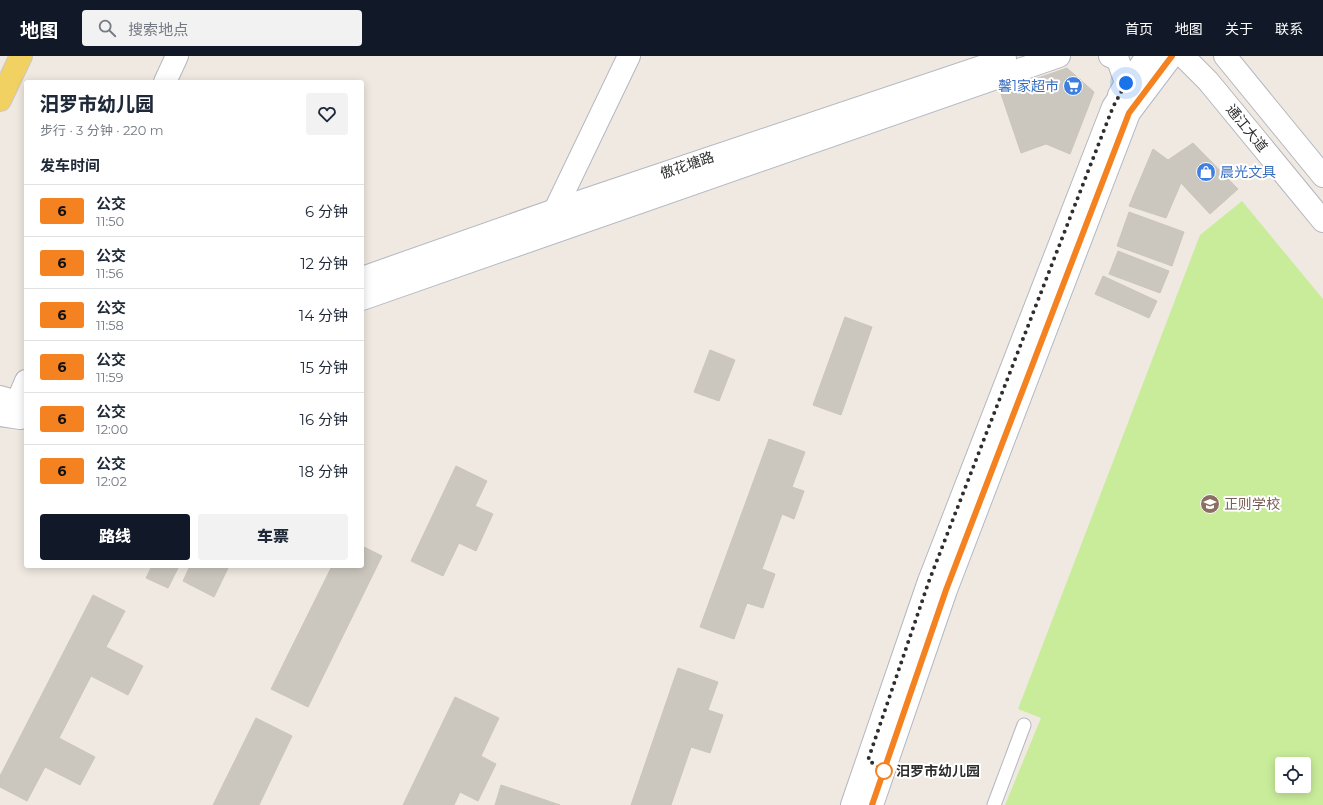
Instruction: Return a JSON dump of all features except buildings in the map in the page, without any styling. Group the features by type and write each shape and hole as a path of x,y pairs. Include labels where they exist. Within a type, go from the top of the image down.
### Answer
{"main road":[{"path":"0,100 21,56"}],"street":[{"path":"166,80 177,56"},
{"path":"555,210 629,56"},
{"name":"傲花塘路","path":"364,277 555,210 1014,56"},
{"path":"364,298 1059,56"},
{"path":"852,805 929,581 1113,107 1126,83 1118,60 1110,56"},
{"path":"1113,107 1147,56"},
{"path":"872,805 946,590 1129,113 1172,56"},
{"name":"通江大道","path":"1183,56 1208,81 1323,221"},
{"name":"通江大道","path":"1225,56 1323,176"},
{"path":"0,415 20,418 17,403 24,386"}],"lane":[{"path":"994,805 1024,725"}],"green space":[{"name":"正则学校","path":"1242,201 1323,299 1323,805 1005,805 1041,718 1018,709 1200,235"}],"bus line":[{"name":"6","path":"872,805 946,590 1129,113 1172,56"}],"place":[{"name":"馨1家超市","path":"1073,86"},
{"name":"晨光文具","path":"1206,172"},
{"name":"正则学校","path":"1210,504"},
{"name":"汨罗市幼儿园","path":"884,771"}],"route":[{"path":"884,771 868,760 929,581 1113,107 1126,83"}]}
